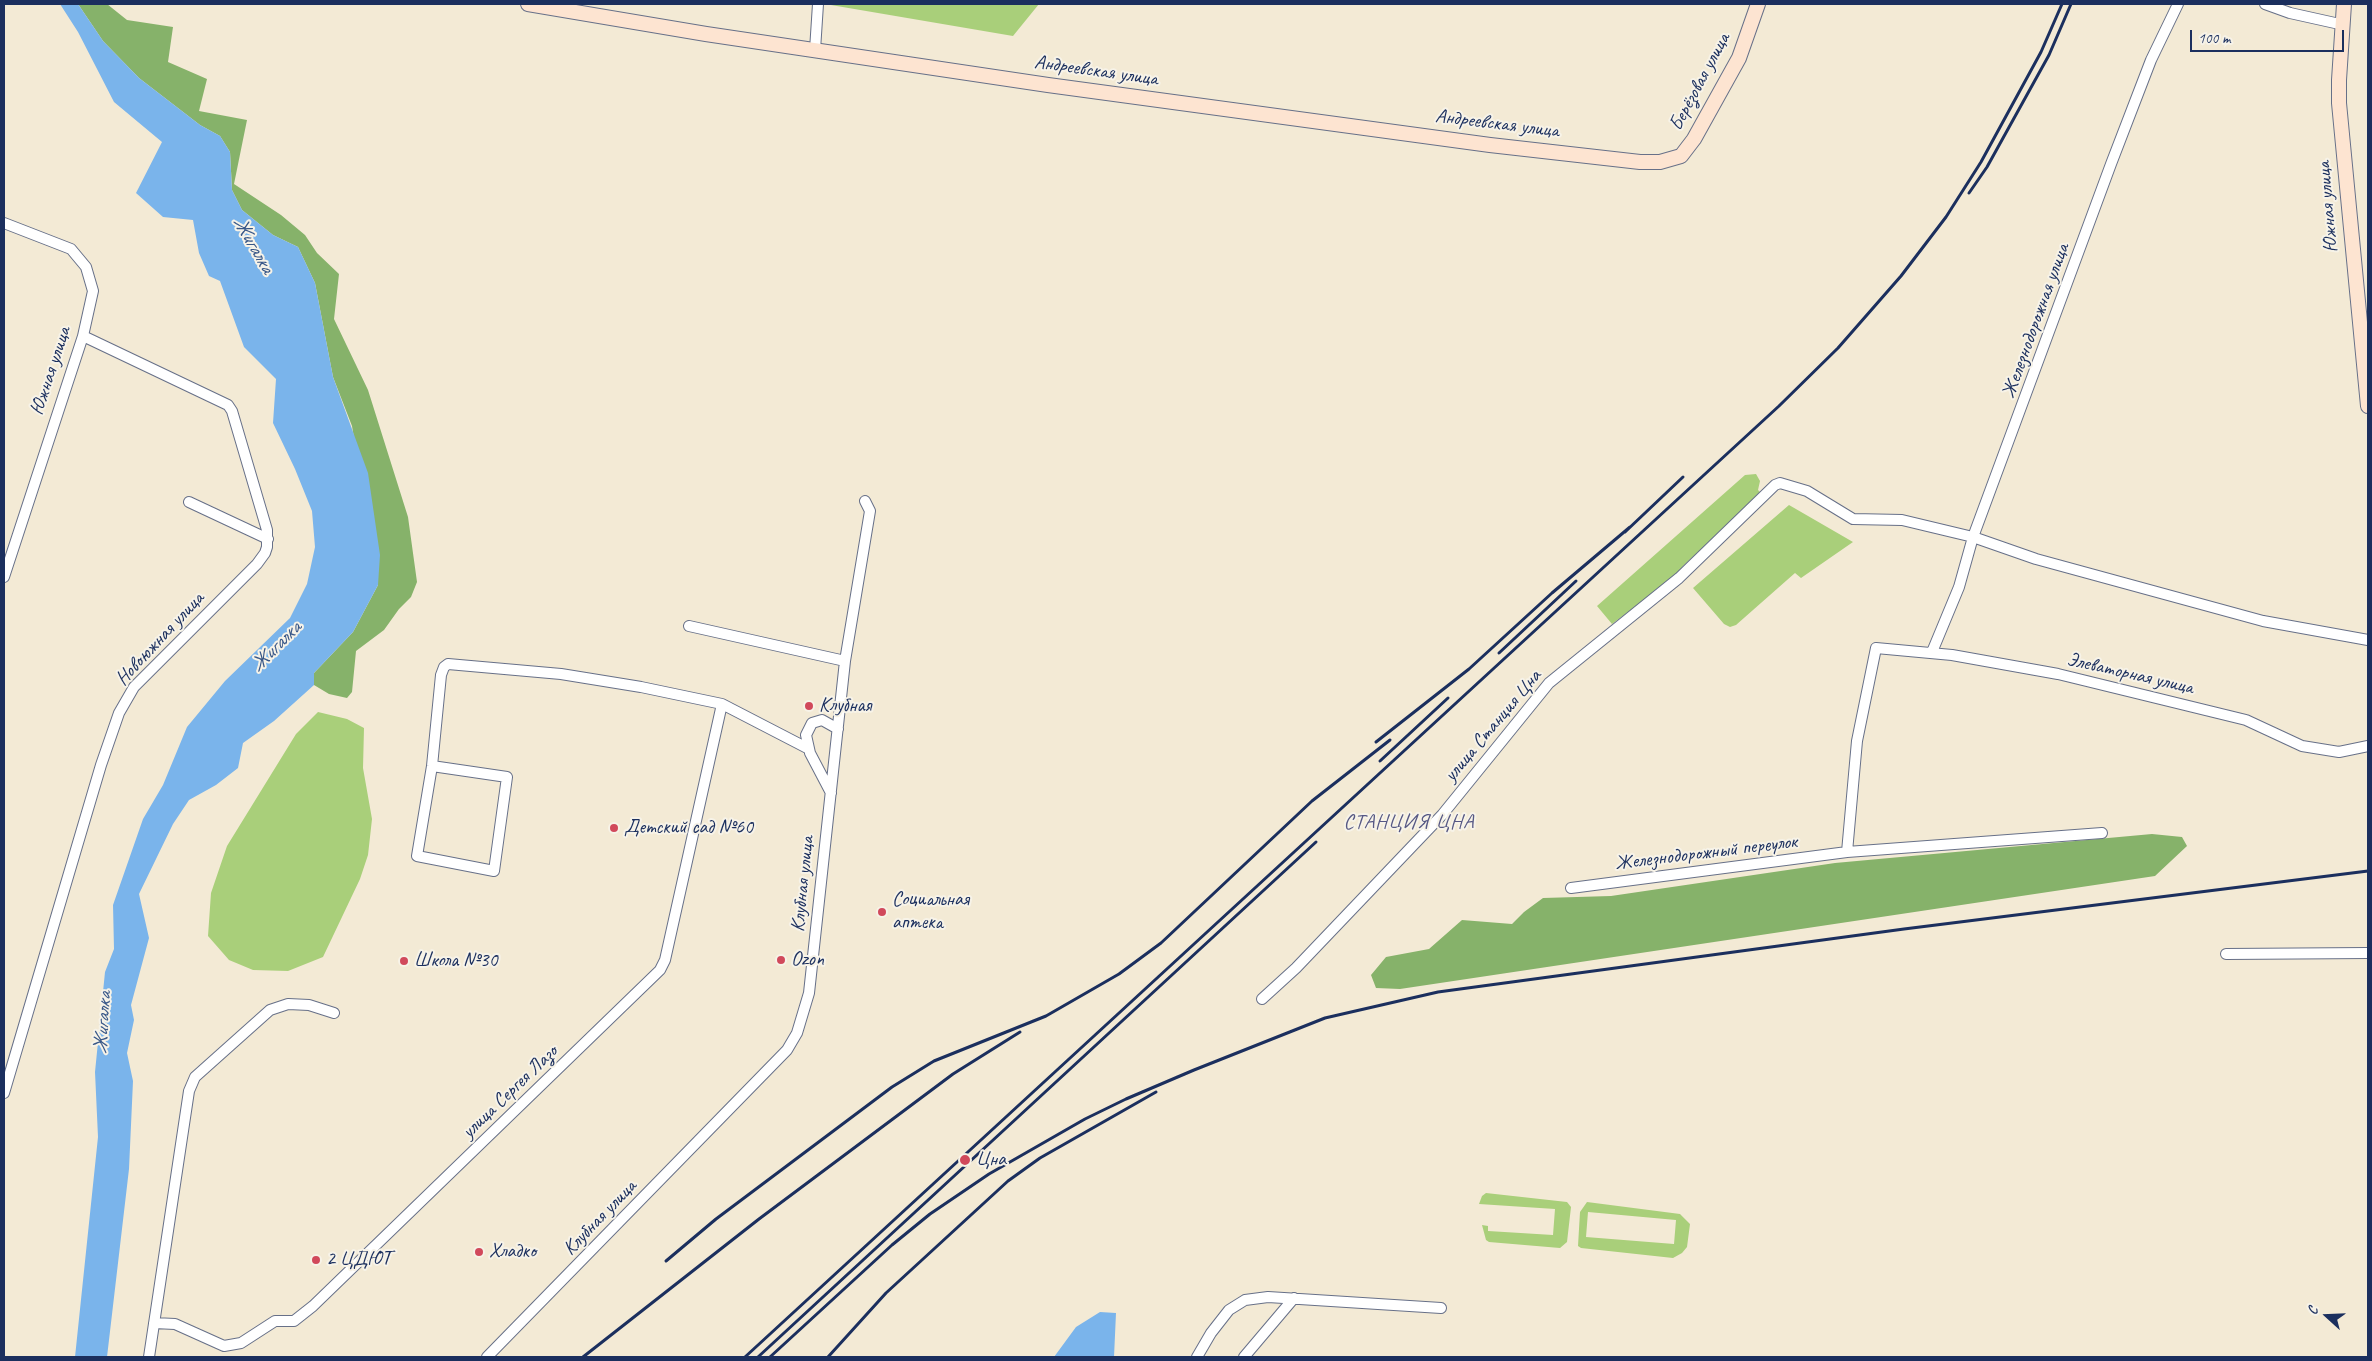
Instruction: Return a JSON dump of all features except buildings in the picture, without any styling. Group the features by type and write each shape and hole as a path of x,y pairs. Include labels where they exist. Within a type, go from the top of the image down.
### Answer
{"street":[{"name":"Андреевская улица","path":"528,4 1048,85 1490,145 1640,162 1660,162"},
{"path":"815,50 818,4"},
{"name":"Берёзовая улица","path":"1660,162 1681,156 1694,139 1739,58 1758,4"},
{"name":"Железнодорожная улица","path":"1932,652 1959,587 1973,537 2081,250 2111,164 2151,60 2178,4"},
{"path":"2265,4 2290,13 2344,25"},
{"name":"Южная улица","path":"2344,4 2339,103 2368,406"},
{"name":"Южная улица","path":"4,223 71,249 80,258 89,274 93,291 83,336 4,577"},
{"path":"83,336 228,405 238,429 268,539"},
{"name":"улица Станция Цна","path":"1262,999 1296,968 1442,815 1549,683 1678,578 1775,485 1784,483 1807,491 1853,519 1876,521 1902,520 1973,537"},
{"name":"Клубная улица","path":"487,1357 787,1050 798,1033 809,993 845,661 870,511 865,501"},
{"path":"189,502 268,539"},
{"path":"1973,537 2036,559 2263,622 2368,640"},
{"name":"Новоюжная улица","path":"4,1094 100,765 118,713 134,687 257,564 266,553 268,539"},
{"path":"689,626 845,661"},
{"name":"Элеваторная улица","path":"1847,852 1857,741 1876,648 1932,652 2058,674 2246,720 2302,746 2339,752 2368,746"},
{"path":"432,766 507,777 494,871 417,856 432,766 442,675 444,667 448,664 560,674 641,687 722,704 809,749"},
{"name":"улица Сергея Лазо","path":"154,1323 175,1324 224,1346 241,1343 275,1321 294,1321 313,1306 660,970 665,960 722,704"},
{"path":"830,793 809,749 806,735 812,723 822,720 838,729"},
{"name":"Железнодорожный переулок","path":"1570,888 1847,852 2102,833"},
{"path":"2226,954 2368,953"},
{"path":"149,1357 189,1091 195,1076 270,1010 288,1004 309,1005 334,1013"},
{"path":"1197,1357 1211,1333 1229,1310 1245,1300 1268,1297 1294,1298 1441,1308"},
{"path":"1244,1357 1294,1298"}],"green space":[{"path":"78,4 107,4 127,20 173,27 168,62 207,79 199,111 247,120 234,184 281,215 305,235 317,253 339,274 334,319 368,390 408,517 417,582 411,597 399,609 384,630 356,651 352,692 347,698 329,694 314,685 314,673 353,632 378,585 352,426 333,377 315,283 298,247 273,235 242,210 232,190 230,152 220,136 200,125 139,78 103,41"},
{"path":"825,4 1039,4 1013,36"},
{"path":"1756,474 1760,481 1758,490 1761,493 1683,566 1677,575 1612,624 1597,606 1745,475"},
{"path":"1789,505 1853,542 1801,578 1795,573 1736,625 1730,627 1724,624 1693,588"},
{"path":"318,712 347,719 364,728 363,768 372,819 368,855 360,879 323,957 288,971 253,970 229,960 208,936 211,893 227,846 296,734"},
{"path":"2152,834 2182,837 2187,846 2155,876 1400,989 1376,988 1371,975 1386,957 1429,949 1462,920 1512,924 1543,898 1611,896 1835,863"},
{"path":"1486,1193 1567,1202 1571,1207 1567,1242 1560,1248 1489,1242 1486,1240 1482,1225 1488,1226 1488,1231 1553,1235 1555,1209 1479,1204 1482,1196"},
{"path":"1587,1202 1680,1214 1690,1224 1687,1247 1682,1253 1673,1258 1581,1248 1578,1246 1580,1212","holes":["1588,1212 1676,1220 1674,1244 1586,1237"]}],"water":[{"name":"Жигалка","path":"60,4 78,4 103,41 139,78 200,125 220,136 230,152 232,190 242,210 273,235 298,247 315,283 333,377 368,473 380,555 378,585 353,632 314,673 314,685 274,721 243,743 238,768 216,785 189,800 173,824 139,894 149,938 131,1005 134,1020 127,1053 133,1081 129,1169 107,1357 75,1357 98,1137 95,1072 105,972 114,949 113,905 143,819 163,785 187,727 225,681 290,618 307,584 315,547 312,511 273,423 276,379 244,347 220,281 209,276 199,253 193,220 163,217 136,193 162,142 114,102 78,32"},
{"path":"1100,1312 1116,1313 1114,1357 1054,1357 1076,1327"}],"railway":[{"path":"745,1357 1779,406 1838,348 1901,276 1946,217 1981,162 2041,52 2062,4"},
{"path":"1969,193 1987,167 2049,55 2071,4"},
{"path":"1625,532 1683,477"},
{"path":"1376,742 1469,669 1552,593 1630,527"},
{"path":"1499,653 1576,581"},
{"path":"1380,761 1448,698"},
{"path":"666,1261 716,1219 892,1087 934,1061 1046,1016 1119,974 1161,943 1312,801 1390,740"},
{"path":"758,1357 1316,842"},
{"path":"770,1357 892,1245 930,1214 989,1174 1085,1119 1126,1099 1325,1018 1438,992 1904,929 2368,871"},
{"path":"583,1357 759,1219 953,1074 1020,1032"},
{"path":"828,1357 886,1293 1008,1181 1040,1158 1156,1092"}],"place":[{"name":"Клубная","path":"809,706"},
{"name":"Детский сад №60","path":"614,828"},
{"name":"Социальная аптека","path":"882,912"},
{"name":"Ozon","path":"781,960"},
{"name":"Школа №30","path":"404,961"},
{"name":"Цна","path":"965,1160"},
{"name":"Хладко","path":"479,1252"},
{"name":"2 ЦДЮТ","path":"316,1260"}],"district":[{"name":"СТАНЦИЯ ЦНА","path":"1409,822"}]}
